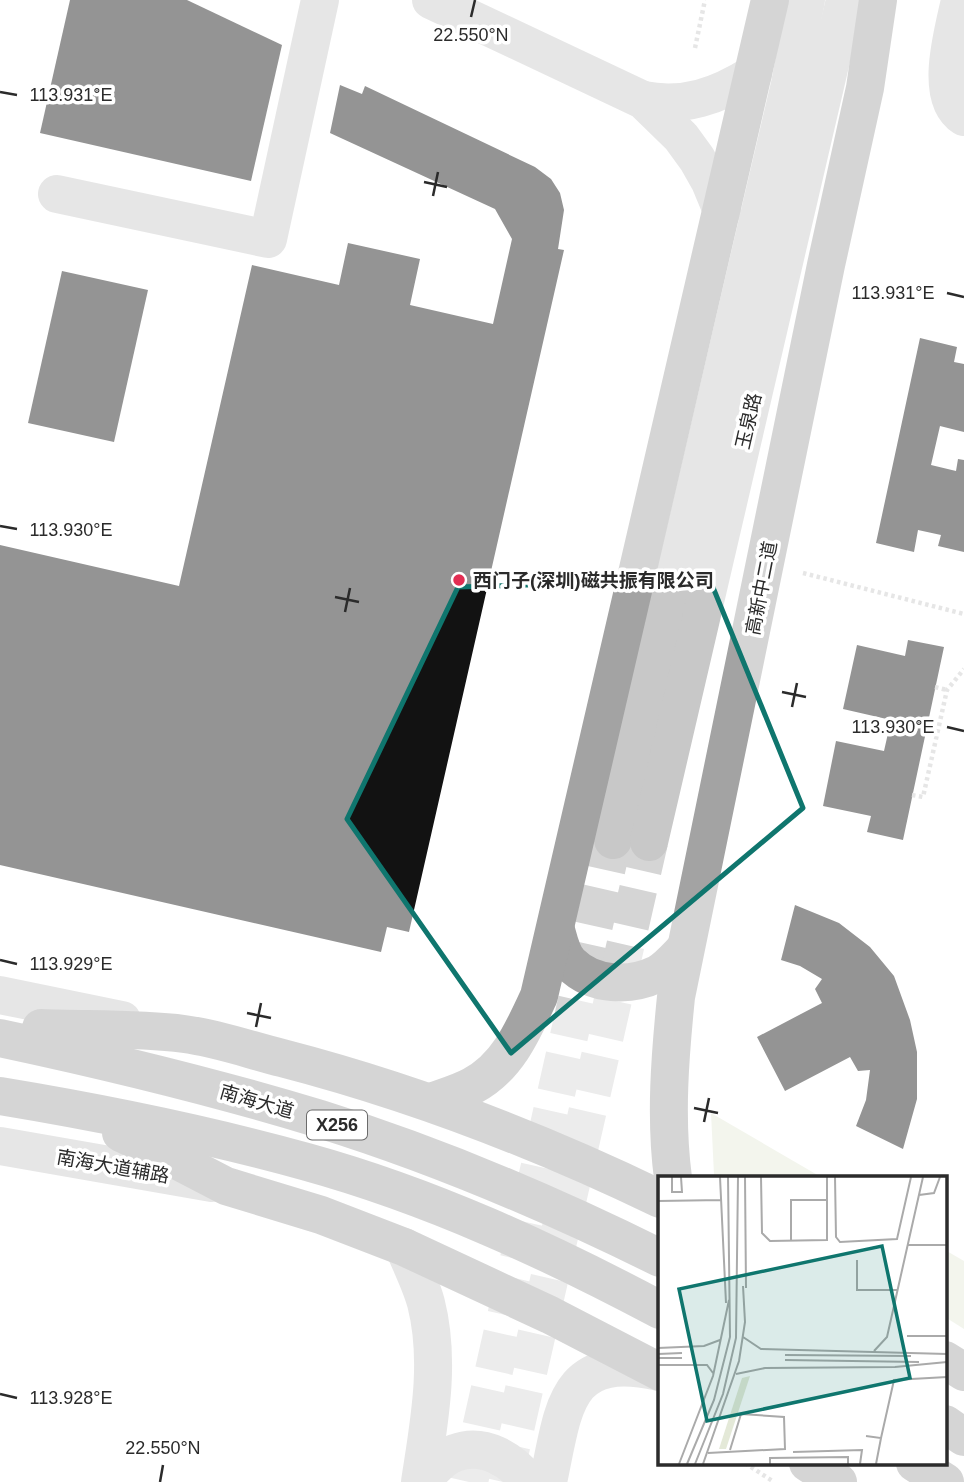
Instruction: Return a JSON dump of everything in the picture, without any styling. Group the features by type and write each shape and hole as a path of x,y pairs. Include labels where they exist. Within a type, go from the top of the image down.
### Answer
{"main road":[{"path":"431,1102 473,1086 502,1062 522,1035 539,996 770,0"},
{"name":"高新中二道","path":"673,1176 670,1145 671,1049 676,997 826,265 866,88 878,0"},
{"path":"556,930 559,944 569,963 586,976 609,982 635,982 660,973 685,949"},
{"path":"0,1027 185,1034 326,1070 431,1102 591,1166 658,1198"},
{"name":"南海大道","path":"0,1038 201,1085 321,1119 423,1155 531,1199 658,1257"},
{"name":"X256","path":"0,1096 194,1134 309,1162 412,1196 501,1232 598,1277 658,1309"},
{"path":"55,1105 149,1146 226,1186 321,1215 404,1247 550,1315 658,1371"},
{"path":"946,1361 964,1372"},
{"path":"946,1425 964,1437"},
{"path":"810,1464 838,1482"},
{"path":"917,1464 944,1482"}],"street":[{"path":"57,194 268,239 320,0"},
{"path":"431,0 643,100 661,104 699,100 716,95 753,74"},
{"name":"玉泉路","path":"806,0 631,841 845,0"},
{"path":"960,0 948,62 948,92 957,113 964,117"},
{"path":"643,100 681,136 710,182 722,211"},
{"path":"0,995 185,1034"},
{"name":"南海大道辅路","path":"0,1146 226,1186"},
{"path":"404,1247 426,1301 432,1334 433,1392 421,1482"},
{"path":"548,1482 562,1419 581,1381 597,1370 615,1366 658,1372"},
{"path":"421,1482 453,1453 470,1449 494,1453 513,1465 529,1482"}],"path":[{"path":"695,48 705,0"},
{"path":"803,573 964,614"},
{"path":"912,795 923,797 947,690 964,669"},
{"path":"935,687 947,690"},
{"path":"748,1464 774,1482"}],"highlighted area":[{"path":"710,580 803,808 511,1053 347,819 458,587"}],"green space":[{"path":"711,1113 819,1176 716,1176"},
{"path":"946,1251 964,1261 964,1329 946,1318"}],"building":[{"path":"70,0 187,0 282,45 251,181 40,133"},
{"path":"340,85 362,94 365,86 535,167 551,179 560,193 564,210 558,249 564,250 409,932 387,927 381,952 0,865 0,545 179,586 252,265 339,285 348,243 420,259 410,305 493,324 512,239 495,209 330,133"},
{"path":"62,271 148,290 114,442 28,423"},
{"path":"920,338 957,347 954,362 964,364 964,432 940,426 931,465 956,471 958,459 964,460 964,552 938,546 941,535 918,530 914,552 876,543"},
{"path":"908,640 944,647 903,840 867,832 871,816 823,806 836,741 884,751 891,720 843,709 857,645 905,656"},
{"path":"795,905 839,923 870,947 894,976 910,1020 917,1052 917,1099 903,1149 856,1126 866,1100 870,1070 858,1071 850,1057 785,1091 757,1037 822,1003 815,989 822,979 800,966 781,960"}],"tunnel":[{"path":"469,1482 613,840"},
{"path":"503,1482 649,842"}],"place":[{"name":"西门子(深圳)磁共振有限公司","path":"459,580"}]}
